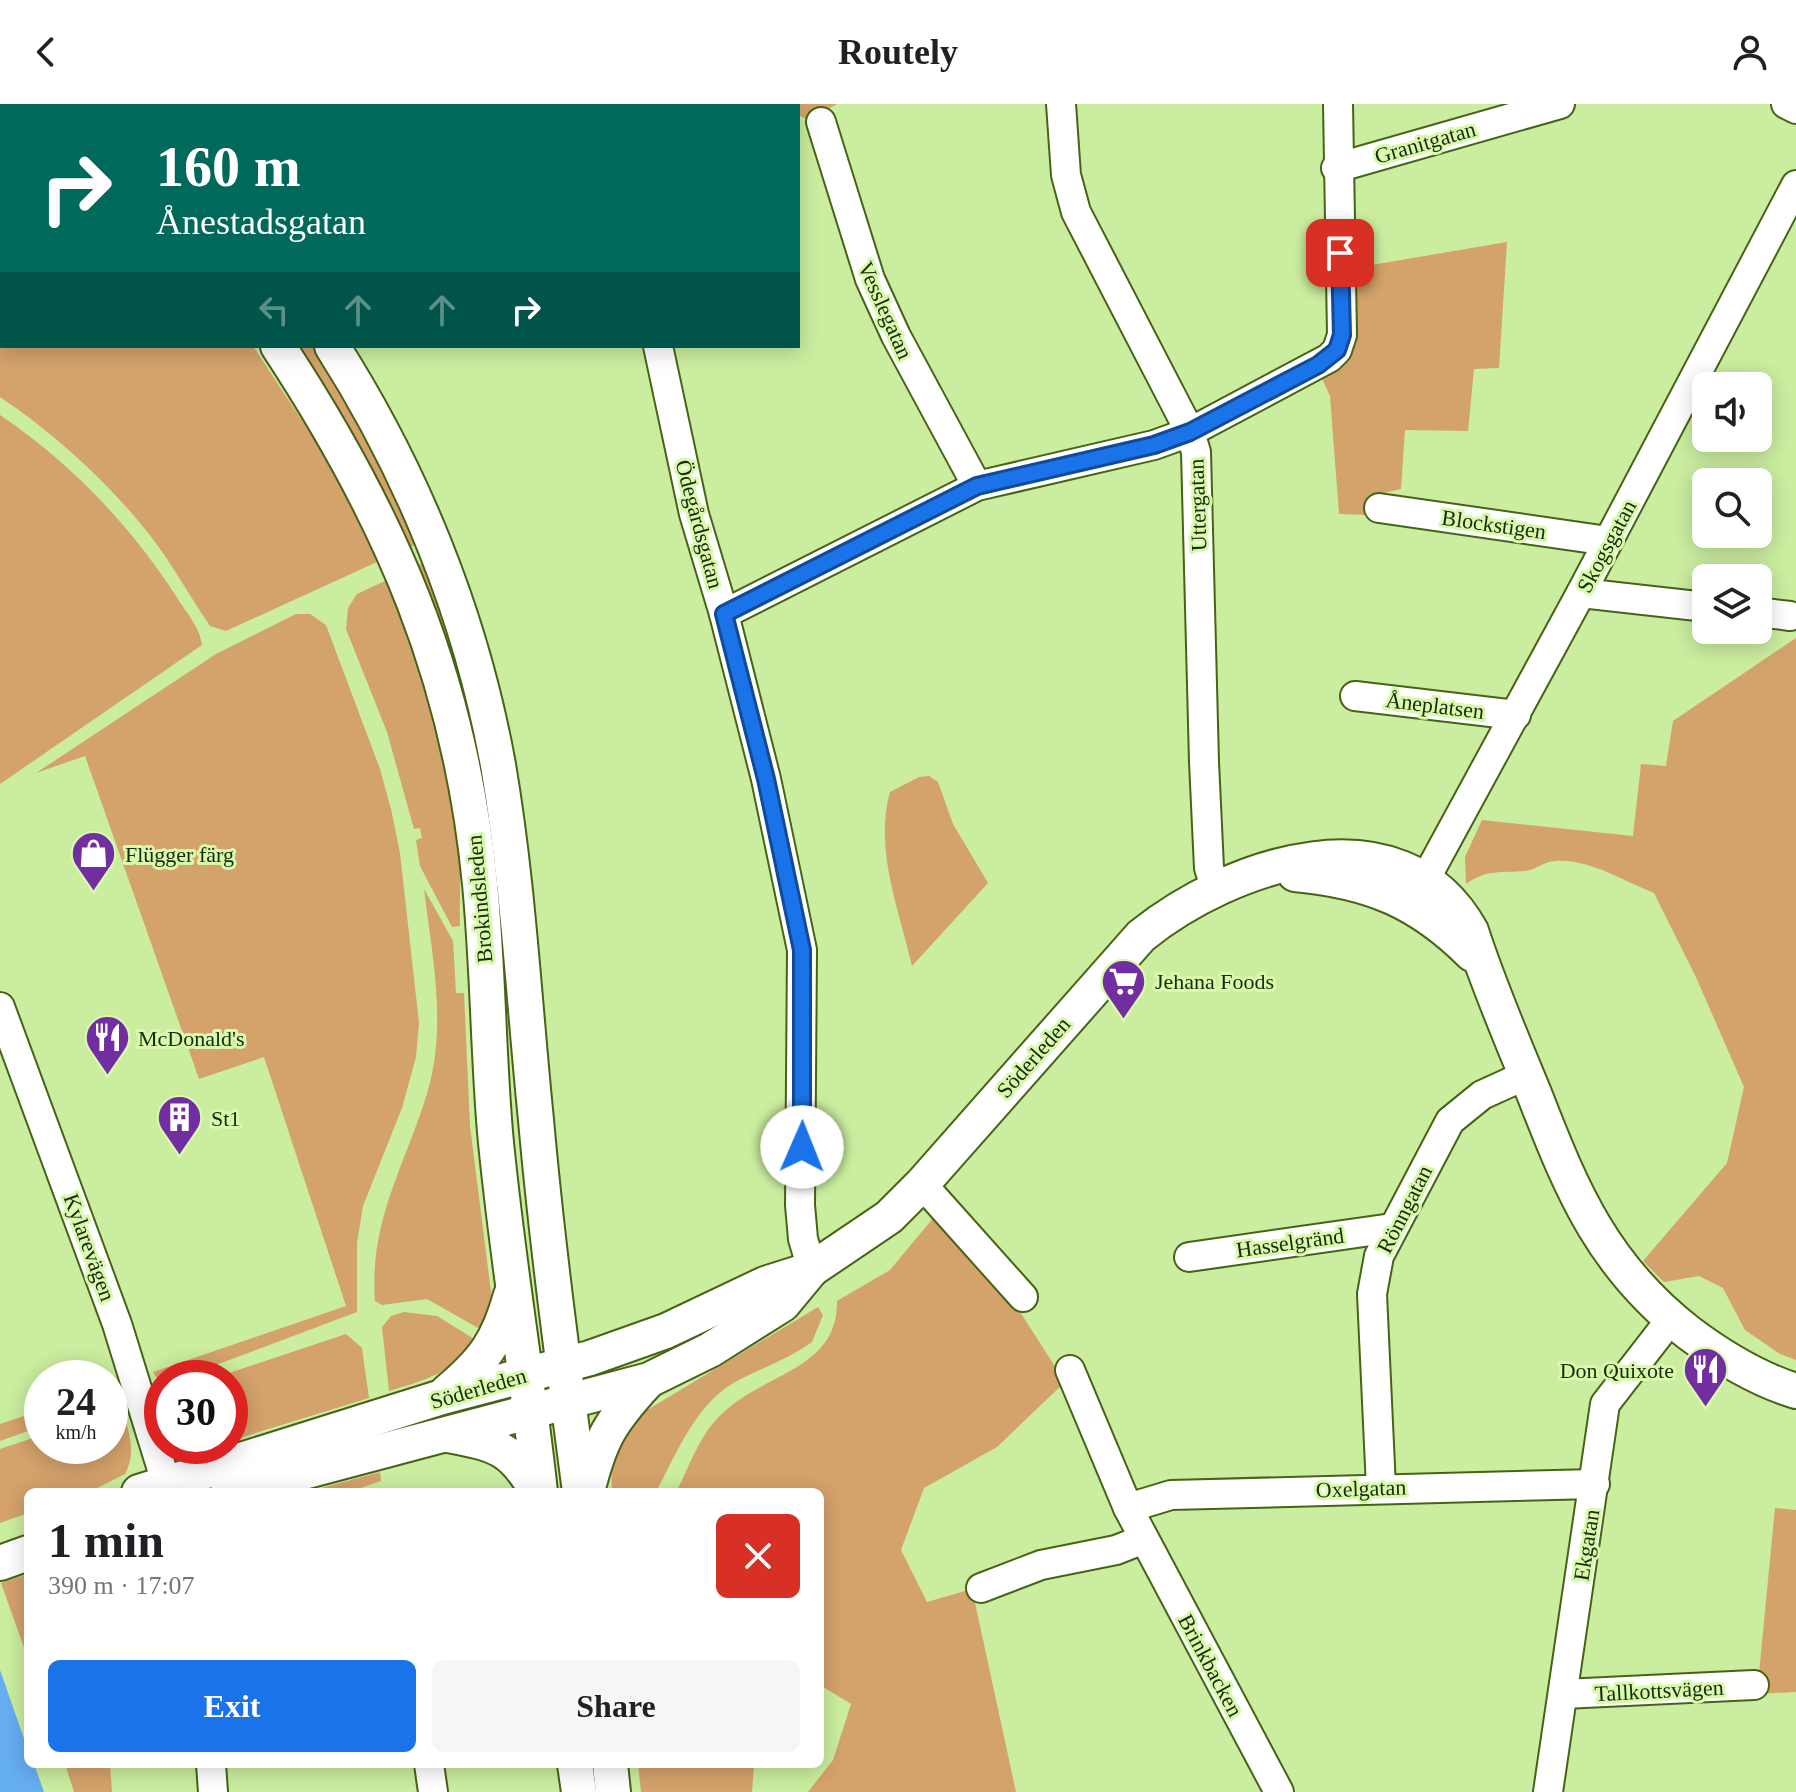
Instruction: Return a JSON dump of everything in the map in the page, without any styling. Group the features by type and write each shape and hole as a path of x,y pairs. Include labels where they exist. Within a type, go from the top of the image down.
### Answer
{"main road":[{"name":"Brokindsleden","path":"279,348 364,486 399,558 446,696 462,763 480,884 496,1133 538,1488"},
{"name":"Brokindsleden","path":"333,348 387,439 441,558 482,690 498,766 513,886 563,1365 580,1488"},
{"name":"Söderleden","path":"242,1488 440,1433 569,1403 649,1380 710,1350 783,1304 812,1269 889,1217 922,1184 1141,936 1179,907 1215,887 1321,857 1352,857 1387,863 1419,892 1457,906 1471,931 1574,1195 1613,1259 1642,1294 1724,1358 1796,1391"},
{"name":"Söderleden","path":"161,1488 442,1397 563,1365 666,1331 765,1284 812,1269"},
{"path":"442,1397 486,1357 505,1318 513,1287"},
{"path":"588,1488 595,1458 609,1425 649,1380"},
{"path":"440,1433 500,1447 518,1462 535,1488"},
{"path":"0,1563 21,1543"},
{"path":"576,1768 579,1792"},
{"path":"610,1768 613,1792"}],"street":[{"name":"Uttergatan","path":"1061,104 1066,175 1076,212 1190,432 1196,452 1209,868 1215,887"},
{"path":"724,614 977,486 1154,445 1190,432 1318,365 1337,350 1342,335 1336,168 1338,104"},
{"name":"Granitgatan","path":"1336,168 1560,104"},
{"path":"1786,104 1796,109"},
{"name":"Vesslegatan","path":"821,122 870,279 896,336 977,486"},
{"name":"Skogsgatan","path":"1419,892 1796,185"},
{"name":"Ödegårdsgatan","path":"658,348 694,514 724,614 766,779 802,950 800,1205 803,1239 812,1269"},
{"name":"Blockstigen","path":"1379,508 1608,541"},
{"path":"1581,593 1692,605"},
{"path":"1772,614 1790,616"},
{"name":"Åneplatsen","path":"1355,696 1516,715"},
{"name":"Kylarevägen","path":"0,1007 117,1324 158,1488"},
{"name":"Rönngatan","path":"1381,1488 1372,1294 1379,1256 1450,1121 1482,1095 1526,1075"},
{"path":"922,1184 1023,1297"},
{"name":"Hasselgränd","path":"1189,1257 1392,1228"},
{"name":"Ekgatan","path":"1548,1792 1605,1404 1671,1319"},
{"name":"Brinkbacken","path":"1070,1370 1128,1508 1279,1792"},
{"name":"Oxelgatan","path":"1128,1508 1171,1495 1595,1484"},
{"path":"981,1588 1041,1565 1116,1550 1144,1539"},
{"name":"Tallkottsvägen","path":"1563,1694 1754,1685"},
{"path":"211,1768 213,1792"},
{"path":"430,1768 433,1792"}],"shaded area":[{"path":"800,104 837,104 808,120 800,116"},
{"path":"1507,242 1499,368 1474,369 1468,431 1405,430 1401,489 1375,495 1369,515 1339,514 1330,396 1322,378 1354,268"},
{"path":"0,348 254,348 330,463 379,561 226,631 210,626 157,545 116,496 61,443 0,397"},
{"path":"300,348 315,348 327,366 420,543 409,548 342,414"},
{"path":"0,415 51,453 97,496 158,570 188,613 202,645 0,784"},
{"path":"427,562 467,687 493,820 485,820 440,628 417,565"},
{"path":"389,579 439,741 453,807 459,851 460,926 452,927 420,866 416,840 422,838 420,828 414,829 387,732 346,629 348,608 357,594"},
{"path":"296,614 310,614 326,625 380,769 391,809 400,853 419,1023 416,1057 402,1108 363,1206 357,1243 357,1312 229,1360 188,1360 346,1306 264,1057 199,1079 85,756 36,773 216,654"},
{"path":"1796,638 1796,1360 1780,1354 1745,1330 1723,1288 1699,1276 1664,1282 1643,1261 1727,1163 1744,1087 1695,975 1654,893 1605,871 1568,861 1551,861 1525,871 1487,874 1466,884 1465,857 1482,820 1633,836 1641,764 1666,766 1673,721"},
{"path":"929,776 938,782 953,824 988,883 912,966 890,879 886,814 890,792 919,777"},
{"path":"424,889 453,941 456,993 464,993 470,1126 492,1300 487,1333 427,1299 382,1305 375,1301 375,1271 383,1218 428,1090 437,1040 434,964"},
{"path":"934,1217 1013,1301 1065,1382 997,1447 924,1488 901,1550 927,1602 972,1589 1016,1792 808,1792 833,1760 851,1704 824,1687 824,1488 678,1488 698,1446 715,1421 732,1405 810,1358 824,1344 834,1325 837,1301 890,1270"},
{"path":"818,1307 823,1315 812,1342 735,1382 709,1403 688,1431 658,1488 612,1488 611,1455 639,1415"},
{"path":"404,1312 437,1316 479,1342 438,1374 389,1391 382,1327 391,1316"},
{"path":"346,1334 362,1348 369,1398 248,1435 248,1367"},
{"path":"24,1416 24,1432 0,1441 0,1424"},
{"path":"128,1430 131,1458 125,1474 97,1488 24,1488 24,1514 0,1523 0,1449 24,1441 24,1464 128,1464"},
{"path":"380,1472 381,1481 361,1488 322,1488"},
{"path":"1775,1508 1796,1510 1796,1692 1757,1694"},
{"path":"24,1575 24,1648 1,1583"},
{"path":"66,1768 110,1768 112,1792 74,1792"},
{"path":"638,1768 754,1768 752,1792 641,1792"}],"water":[{"path":"0,1670 24,1739 24,1768 35,1768 44,1792 0,1792"}],"place":[{"name":"Flügger färg","path":"94,893"},
{"name":"Jehana Foods","path":"1124,1020"},
{"name":"McDonald's","path":"107,1077"},
{"name":"St1","path":"180,1157"},
{"name":"Don Quixote","path":"1705,1409"}],"route":[{"path":"802,1147 802,950 766,779 724,614 977,486 1154,445 1190,432 1318,365 1337,350 1342,335 1340,253"}]}
